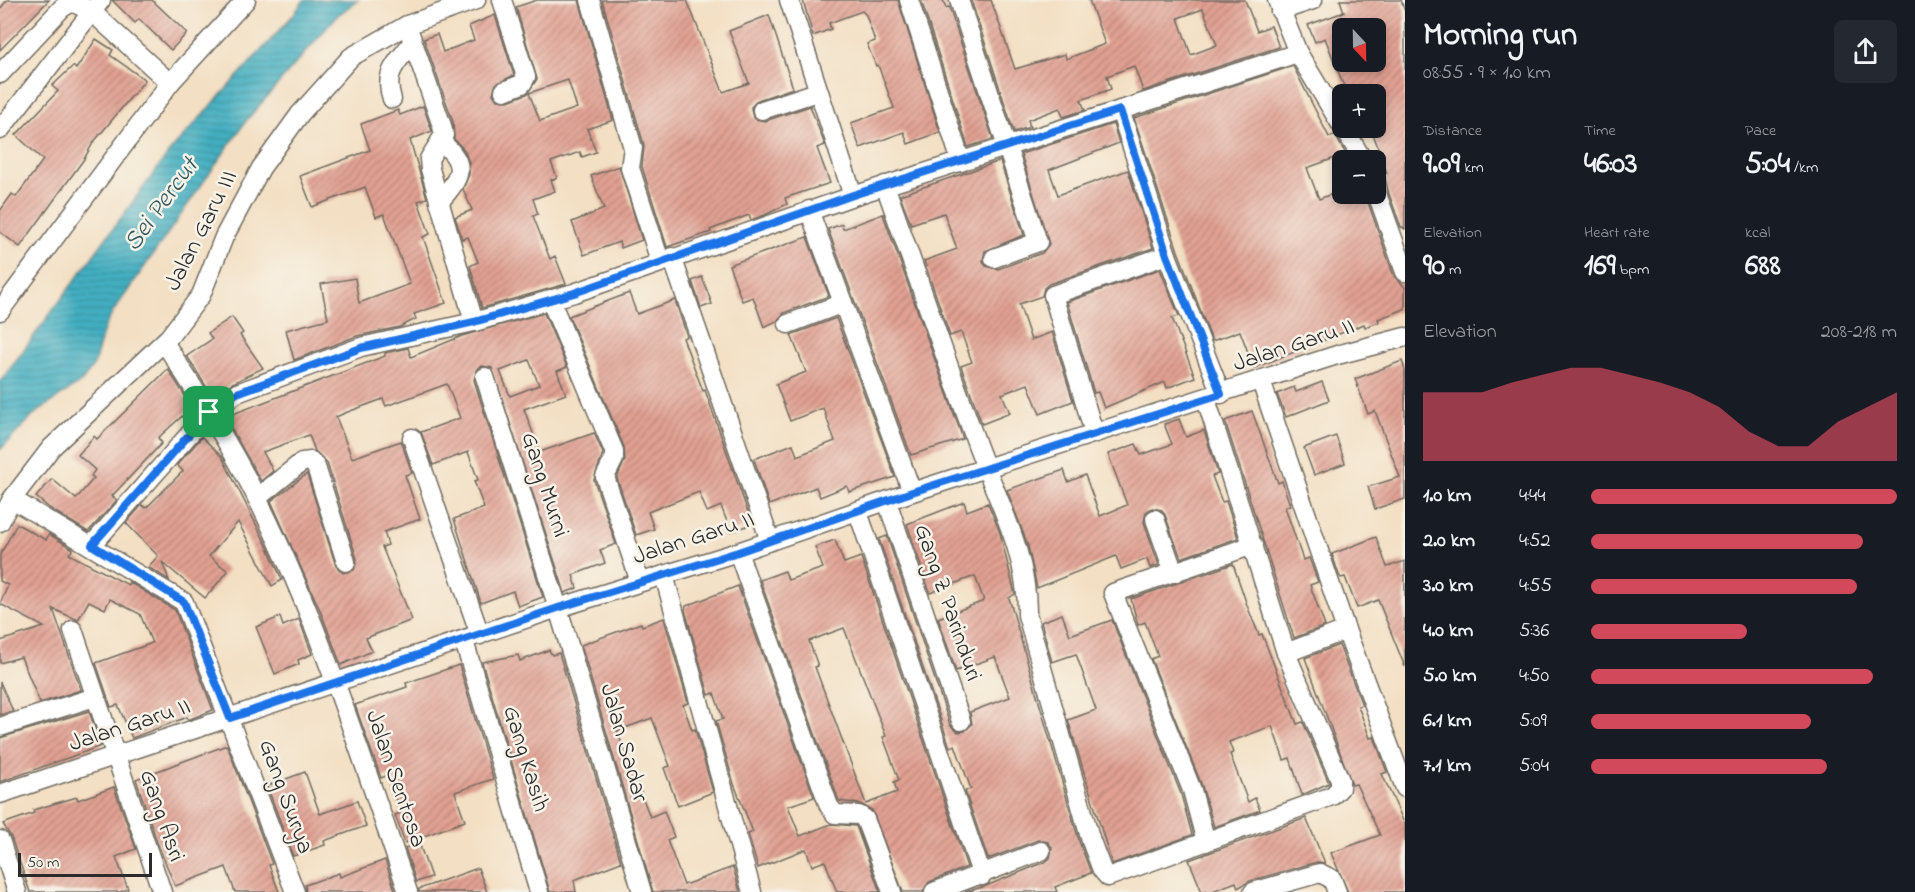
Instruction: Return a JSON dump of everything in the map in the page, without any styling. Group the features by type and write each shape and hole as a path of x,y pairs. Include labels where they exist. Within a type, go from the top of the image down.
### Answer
{"street":[{"path":"0,311 170,83 246,0"},
{"name":"Jalan Garu III","path":"0,522 12,499 51,448 164,342 201,295 224,237 261,168 300,114 351,57 410,34 476,0"},
{"path":"502,0 526,77 522,84 504,91"},
{"path":"590,0 633,147 634,156 630,168 770,541"},
{"path":"789,0 853,195"},
{"path":"909,0 961,162"},
{"path":"959,0 1038,242 994,258"},
{"path":"1313,0 1278,6 1298,53 1332,109"},
{"path":"0,74 66,4 72,2 96,6 170,83"},
{"path":"0,130 96,6"},
{"path":"392,99 387,86 388,76 410,34"},
{"path":"410,34 442,126 444,135 429,159 439,202 474,322"},
{"path":"92,545 209,412 237,393 311,364 361,348 474,322 550,299 853,195 1298,53"},
{"path":"762,110 818,92"},
{"path":"885,185 986,469 1023,564 1027,615 1091,841 1102,870 1108,877 1113,877 1332,796 1340,788 1340,780 1286,653 1253,545 1213,396 1120,110"},
{"path":"439,202 456,185 460,173 456,159 440,141"},
{"path":"1381,204 1405,272"},
{"path":"809,210 912,492"},
{"path":"1094,434 1053,295 1167,255"},
{"path":"550,299 614,451 614,459 605,477 640,582"},
{"path":"788,324 843,303"},
{"name":"Jalan Sentosa","path":"164,342 209,412 257,498 336,682 408,892"},
{"name":"Jalan Garu II","path":"0,794 558,608 738,552 912,492 1337,355 1403,342"},
{"name":"Gang Murni","path":"485,377 558,608"},
{"path":"1262,381 1346,630 1405,788"},
{"name":"Gang Kasih","path":"412,438 472,638 539,892"},
{"path":"257,498 302,462 311,461 316,466 346,562"},
{"name":"Gang Surya","path":"12,499 184,602 295,892"},
{"name":"Gang Z Parinduri","path":"887,501 961,721"},
{"path":"858,512 982,876"},
{"path":"1155,519 1174,573"},
{"path":"1206,842 1192,790 1113,593 1253,545"},
{"path":"738,552 829,806 835,813 859,815 865,819 892,892"},
{"path":"664,575 752,892"},
{"name":"Jalan Sadar","path":"558,608 642,892"},
{"name":"Gang Asri","path":"73,630 162,892"},
{"path":"1286,653 1346,630"},
{"path":"0,727 95,697"},
{"path":"0,840 17,892"},
{"path":"934,892 982,876 1041,851"},
{"path":"1253,892 1320,873 1332,879 1337,892"}],"water":[{"name":"Sei Percut","path":"304,0 358,0 337,16 246,121 113,312 104,329 94,365 82,381 35,414 0,450 0,382 171,150 294,14"}],"building":[{"path":"7,0 49,0 0,50 0,9"},
{"path":"112,0 152,0 187,33 171,50 139,19 135,23"},
{"path":"537,0 579,0 613,120 587,129 596,152 582,157 580,152 551,162 557,178 551,180 555,191 533,199 538,214 533,216 550,259 555,256 566,284 482,308 470,266 478,262 468,237 462,239 455,217 472,210 463,189 469,174 469,163 464,150 454,139 453,122 424,39 437,34 443,52 474,40 469,26 495,15 514,75 496,84 493,94 497,100 508,101 527,94 537,79 516,7","holes":["568,80 577,108 540,121 529,93"]},
{"path":"602,0 687,0 723,92 749,83 729,31 769,15 793,88 758,100 751,107 752,114 755,119 765,121 810,106 825,145 817,148 830,183 785,198 787,204 765,215 751,220 749,215 710,230 711,232 667,247 642,167 644,145"},
{"path":"803,0 898,0 940,132 908,144 904,132 860,148 851,123 894,108 878,65 876,66 867,44 875,41 866,15 862,11 829,23 831,29 813,36"},
{"path":"921,0 943,0 946,8 949,7 993,139 968,147"},
{"path":"971,0 991,0 1015,69 1065,54 1066,59 1105,44 1089,0 1245,0 1257,31 1271,26 1279,47 1143,91 1134,66 1107,76 1111,89 1081,100 1085,110 1063,117 1060,108 1028,120 1030,127 1014,132","holes":["1203,9 1217,45 1191,55 1178,18"]},
{"path":"1340,0 1401,0 1405,12 1405,229 1401,227 1386,182 1386,150 1379,150 1375,138 1386,138 1386,84 1343,84 1338,72 1386,72 1386,18 1332,18 1332,56 1325,38 1315,42 1308,25 1344,12"},
{"path":"96,39 113,50 110,55 145,80 93,143 84,159 20,247 0,232 0,211 12,194 16,197 43,160 16,135 58,91 52,86 73,66 76,69"},
{"path":"1293,66 1329,137 1337,138 1344,150 1332,150 1332,159 1307,168 1319,199 1332,194 1332,204 1369,204 1394,276 1405,287 1405,309 1378,319 1379,322 1365,327 1364,324 1254,368 1240,331 1212,341 1178,251 1134,118"},
{"path":"423,106 432,131 410,140 427,198 418,201 430,234 423,237 446,303 414,314 416,319 400,327 357,336 294,360 286,330 328,319 321,284 355,278 359,303 410,284 384,214 376,217 365,187 312,207 300,176 370,150 361,124 398,110 400,115"},
{"path":"1113,124 1119,143 1049,170 1058,195 1128,170 1153,248 1049,284 1044,288 1042,296 1019,304 1031,340 1052,332 1073,401 1040,414 1028,384 1002,394 1010,413 982,424 961,366 972,362 961,332 950,336 924,261 957,249 944,213 911,224 900,195 1000,161 1024,235 985,251 983,261 986,266 998,269 1042,253 1049,244 1021,154"},
{"path":"619,166 642,240 621,248 619,242 584,255 572,222 604,209 591,176"},
{"path":"883,214 963,439 911,455 828,229 842,224 843,229"},
{"path":"807,237 829,296 784,313 777,321 764,327 753,297 742,301 729,265"},
{"path":"1160,269 1179,316 1172,318 1195,377 1167,388 1165,382 1104,408 1098,392 1094,393 1067,302"},
{"path":"702,277 712,304 701,308 692,281"},
{"path":"629,293 637,314 675,300 687,336 683,338 703,391 705,390 752,524 731,532 721,506 707,512 699,492 648,512 654,529 636,535 617,478 625,460 624,447 569,316"},
{"path":"544,313 567,367 557,371 566,394 524,409 540,452 594,433 603,453 594,480 616,544 600,550 605,563 573,575 577,588 565,593 492,368 482,366 477,369 474,380 543,597 518,606 513,591 481,603 454,519 484,508 474,481 478,480 468,452 433,465 421,432 460,418 447,384 386,406 383,399 345,413 336,417 352,458 401,441 412,473 405,475 420,519 384,532 388,545 382,547 412,620 366,638 372,651 341,665 320,610 271,501 307,474 336,566 343,573 354,570 357,559 327,463 315,451 309,435 263,452 273,471 261,481 225,417 385,356 385,353 408,348 411,357 462,336","holes":["529,360 539,385 510,396 500,371"]},
{"path":"232,317 243,333 240,335 263,368 212,396 187,356 212,339 208,333"},
{"path":"836,318 895,477 849,492 847,486 820,497 816,487 769,505 754,459 793,444 797,456 835,441 823,408 790,421 776,384 806,372 791,335"},
{"path":"1402,361 1405,370 1405,499 1375,509 1368,487 1400,477 1375,411 1368,414 1355,379"},
{"path":"168,369 192,407 158,438 162,443 112,496 117,500 88,532 49,508 36,497 52,479 76,499 94,478 91,476 95,470 78,455 94,436 97,439"},
{"path":"1322,382 1329,400 1286,417 1277,394 1294,387 1296,392"},
{"path":"1252,411 1278,483 1282,481 1290,505 1285,507 1303,560 1309,558 1318,582 1310,585 1325,626 1294,638 1225,421"},
{"path":"1179,419 1186,437 1204,430 1218,474 1212,476 1222,502 1226,501 1238,538 1181,558 1165,515 1162,510 1152,508 1146,512 1144,522 1159,565 1150,568 1147,559 1121,569 1116,556 1037,588 1028,546 1007,490 1064,470 1068,482 1085,475 1100,516 1127,505 1108,454 1136,444 1141,455 1172,444 1164,424"},
{"path":"1336,436 1345,463 1314,475 1304,448"},
{"path":"202,437 222,457 269,550 282,580 272,586 238,522 209,556 228,571 205,598 162,562 169,580 148,567 158,556 126,523 142,505 146,508 183,471 177,465"},
{"path":"964,502 967,511 988,503 1000,533 1015,594 1009,598 1080,844 1091,873 1055,887 1057,892 965,892 1045,862 1050,858 1052,848 1048,842 1038,840 988,859 965,791 971,789 955,745 950,747 879,539 887,536 950,725 958,732 965,731 972,724 970,712 1010,697 995,657 956,671 938,618 984,601 975,576 930,593 907,524"},
{"path":"17,524 46,540 49,534 73,549 69,554 128,585 129,582 175,610 213,710 188,720 187,717 132,738 118,705 111,707 96,663 152,643 140,614 110,599 105,609 89,601 78,620 53,609 81,690 40,703 21,657 0,663 0,641 44,627 0,604 8,585 0,581 0,555"},
{"path":"1376,537 1387,567 1405,561 1405,667 1378,600 1357,608 1345,577 1341,578 1339,575 1332,554"},
{"path":"835,540 844,563 861,557 967,867 929,882 923,892 903,892 872,810 860,804 839,801 760,580 785,571 788,580 823,568 815,547","holes":["844,628 886,736 883,737 899,780 894,782 897,792 866,804 815,667 818,666 809,641"]},
{"path":"1233,564 1248,608 1259,635 1262,634 1297,724 1303,722 1329,783 1302,795 1290,758 1284,760 1272,726 1229,742 1233,753 1230,754 1248,802 1255,798 1260,810 1214,827 1202,786 1151,659 1158,656 1145,622 1138,625 1131,599"},
{"path":"738,586 814,797 788,806 800,836 831,824 856,826 880,892 837,892 825,861 812,866 806,849 758,868 748,834 753,832 734,784 716,721 723,719 714,693 709,695 685,610 686,606"},
{"path":"1062,614 1070,635 1112,620 1181,794 1192,835 1112,864 1068,720 1096,710 1076,654 1052,662 1041,622"},
{"path":"280,617 283,626 299,619 312,654 298,660 299,664 275,674 256,627"},
{"path":"664,618 688,703 683,705 692,730 695,729 713,792 678,806 664,768 670,766 652,718 617,731 650,817 664,811 674,837 667,840 684,885 733,867 740,892 653,892 581,645 641,623 642,626"},
{"path":"1339,645 1362,705 1358,706 1370,738 1374,737 1387,772 1382,774 1405,825 1405,892 1348,892 1331,853 1380,835 1356,784 1352,785 1305,658"},
{"path":"549,650 552,655 559,653 621,862 574,880 576,892 550,892 482,662 518,655 520,661"},
{"path":"459,665 493,779 455,792 465,821 405,843 395,815 401,813 388,775 381,778 355,705 407,687 406,683"},
{"path":"0,682 13,711 0,715"},
{"path":"89,711 101,746 0,782 0,738"},
{"path":"227,745 272,864 269,865 279,892 235,892 226,867 175,886 157,842 136,779"},
{"path":"305,772 320,814 357,801 366,826 324,841 325,845 293,856 267,786"},
{"path":"114,787 136,849 116,857 128,889 120,892 30,892 11,837 3,824 34,813 33,810 77,797 78,800"},
{"path":"1306,818 1325,863 1317,862 1250,881 1238,888 1236,882 1210,892 1202,892 1189,860"},
{"path":"419,843 431,877 416,882 405,848"},
{"path":"385,860 395,890 388,892 306,892 305,885 339,873 340,877"},
{"path":"478,868 487,892 419,892 419,889"}],"route":[{"path":"1120,110 1167,255 1221,394 912,492 738,552 558,608 230,718 184,602 92,545 209,412 237,393 286,373 361,348 474,322 574,293 853,195 1120,110"}]}
